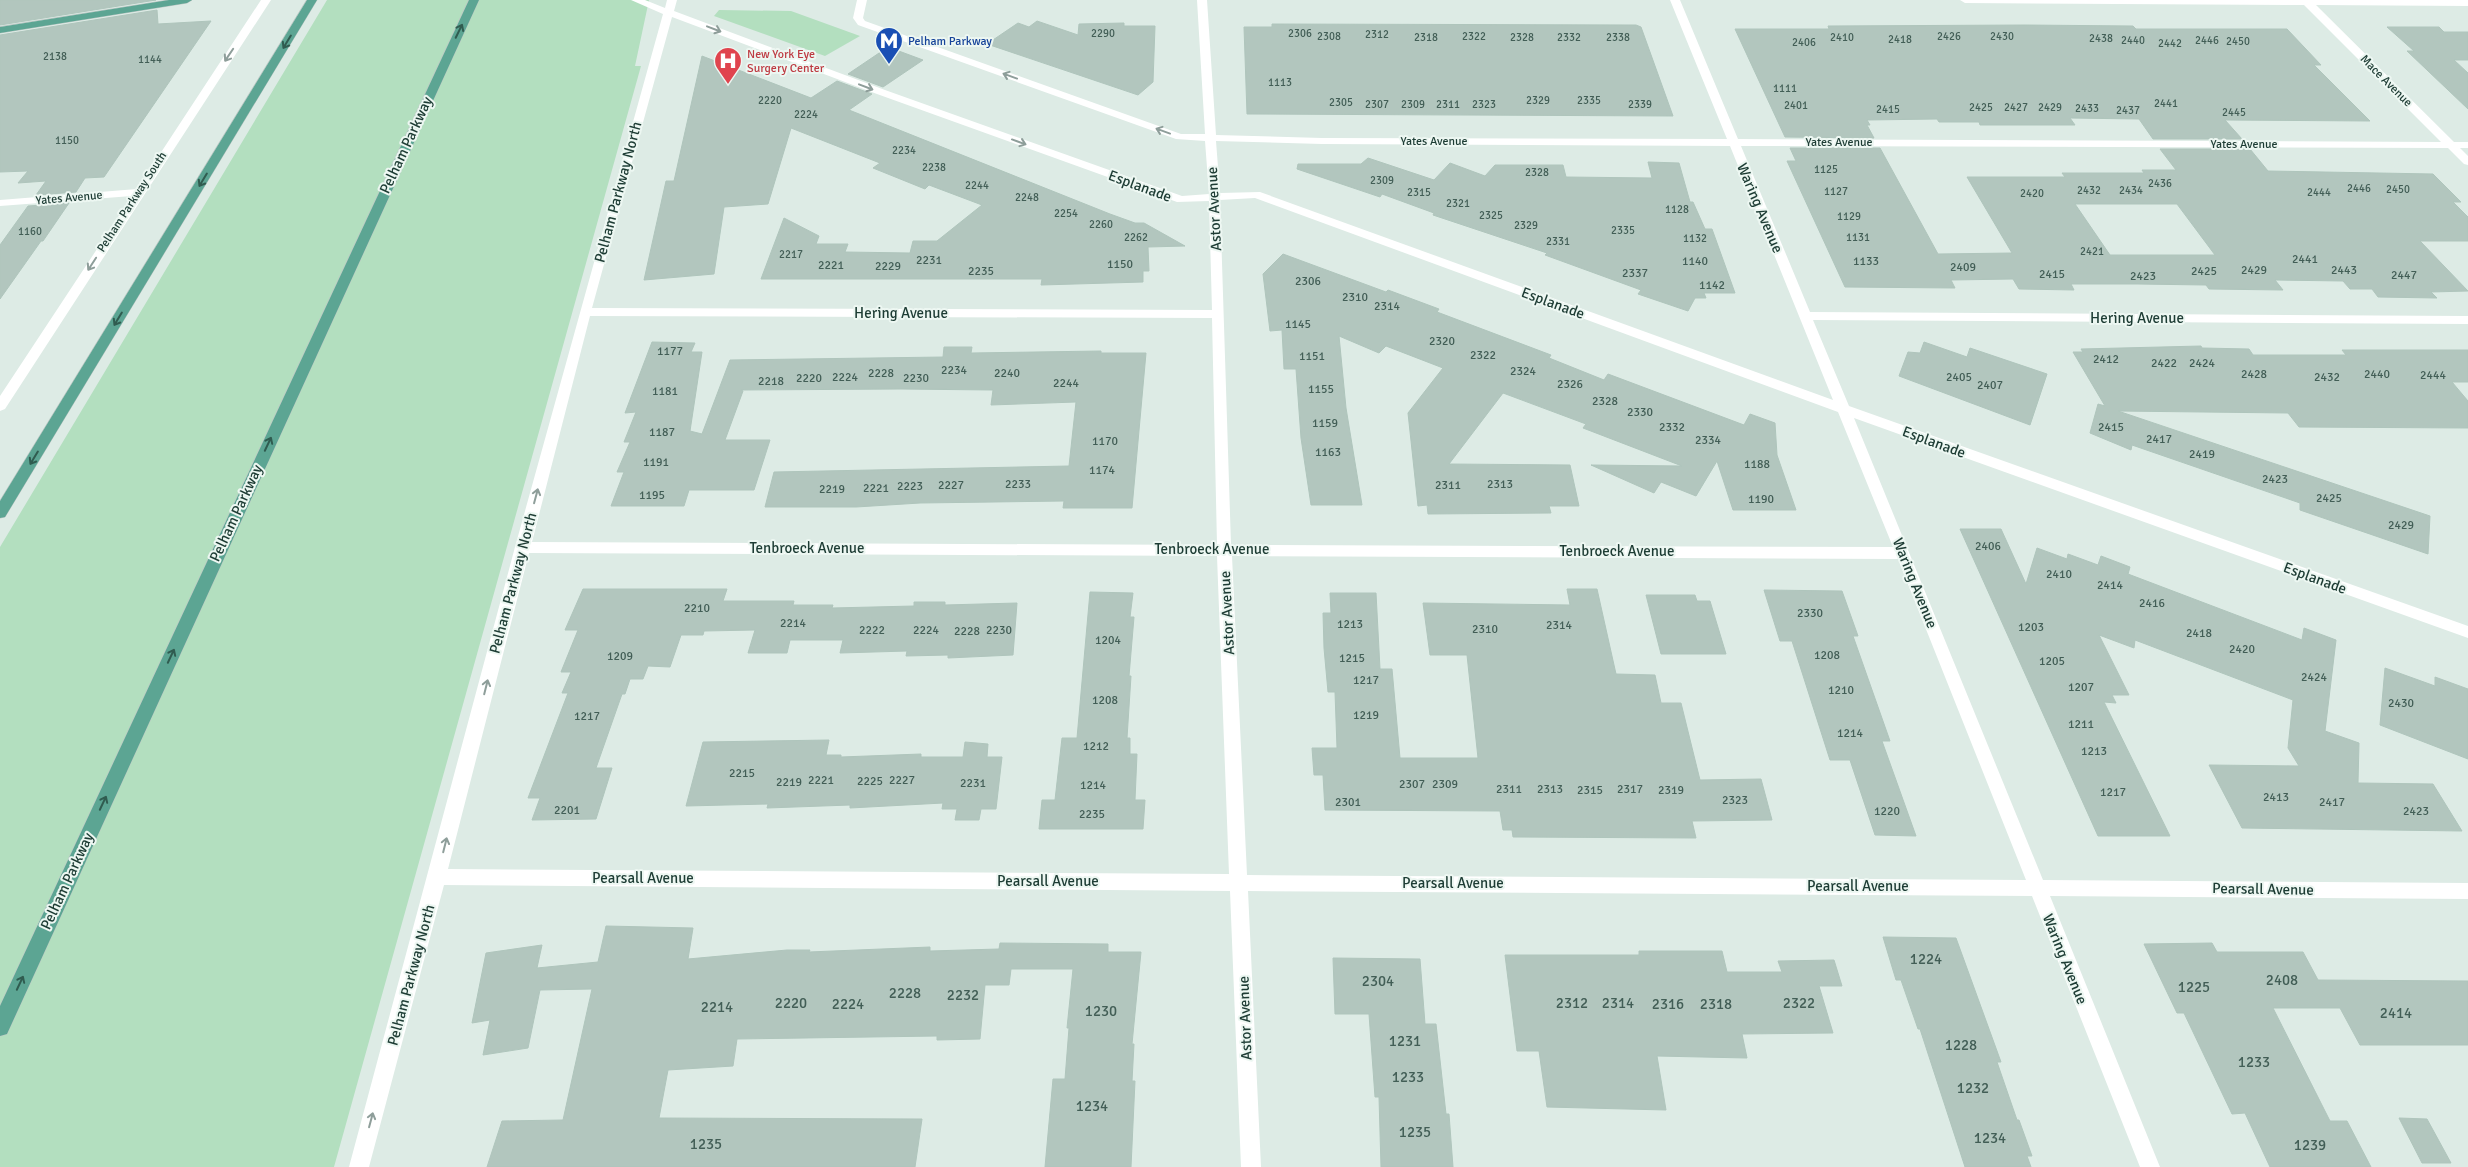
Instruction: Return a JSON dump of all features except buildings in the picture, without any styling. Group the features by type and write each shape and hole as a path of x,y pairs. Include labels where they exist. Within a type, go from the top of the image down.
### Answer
{"main road":[{"path":"0,30 187,0"},
{"path":"0,513 312,0"},
{"name":"Pelham Parkway","path":"0,1027 474,0"}],"street":[{"name":"Pelham Parkway South","path":"0,406 138,192 266,0"},
{"name":"Esplanade","path":"640,0 670,6 881,92 1181,200 1256,194 2468,632"},
{"path":"862,0 858,18 861,23 1180,136 1210,138"},
{"name":"Astor Avenue","path":"1202,0 1214,198 1224,549 1251,1167"},
{"name":"Waring Avenue","path":"1675,0 1903,552 2150,1167"},
{"path":"1965,0 2468,3"},
{"name":"Mace Avenue","path":"2306,1 2468,162"},
{"name":"Pelham Parkway North","path":"358,1167 437,876 585,312 670,6"},
{"name":"Yates Avenue","path":"1210,138 1322,141 2468,144"},
{"name":"Yates Avenue","path":"0,203 138,192"},
{"name":"Hering Avenue","path":"585,312 1218,314"},
{"name":"Hering Avenue","path":"1805,316 2468,320"},
{"path":"0,382 16,380"},
{"name":"Tenbroeck Avenue","path":"522,547 1903,552"},
{"name":"Pearsall Avenue","path":"437,876 2468,891"}],"green space":[{"path":"327,0 649,0 635,66 641,66 334,1167 0,1167 0,547"},
{"path":"719,10 791,11 860,36 825,56 714,16"}],"place":[{"name":"Pelham Parkway","path":"889,65"},
{"name":"New York Eye Surgery Center","path":"728,85"}]}
